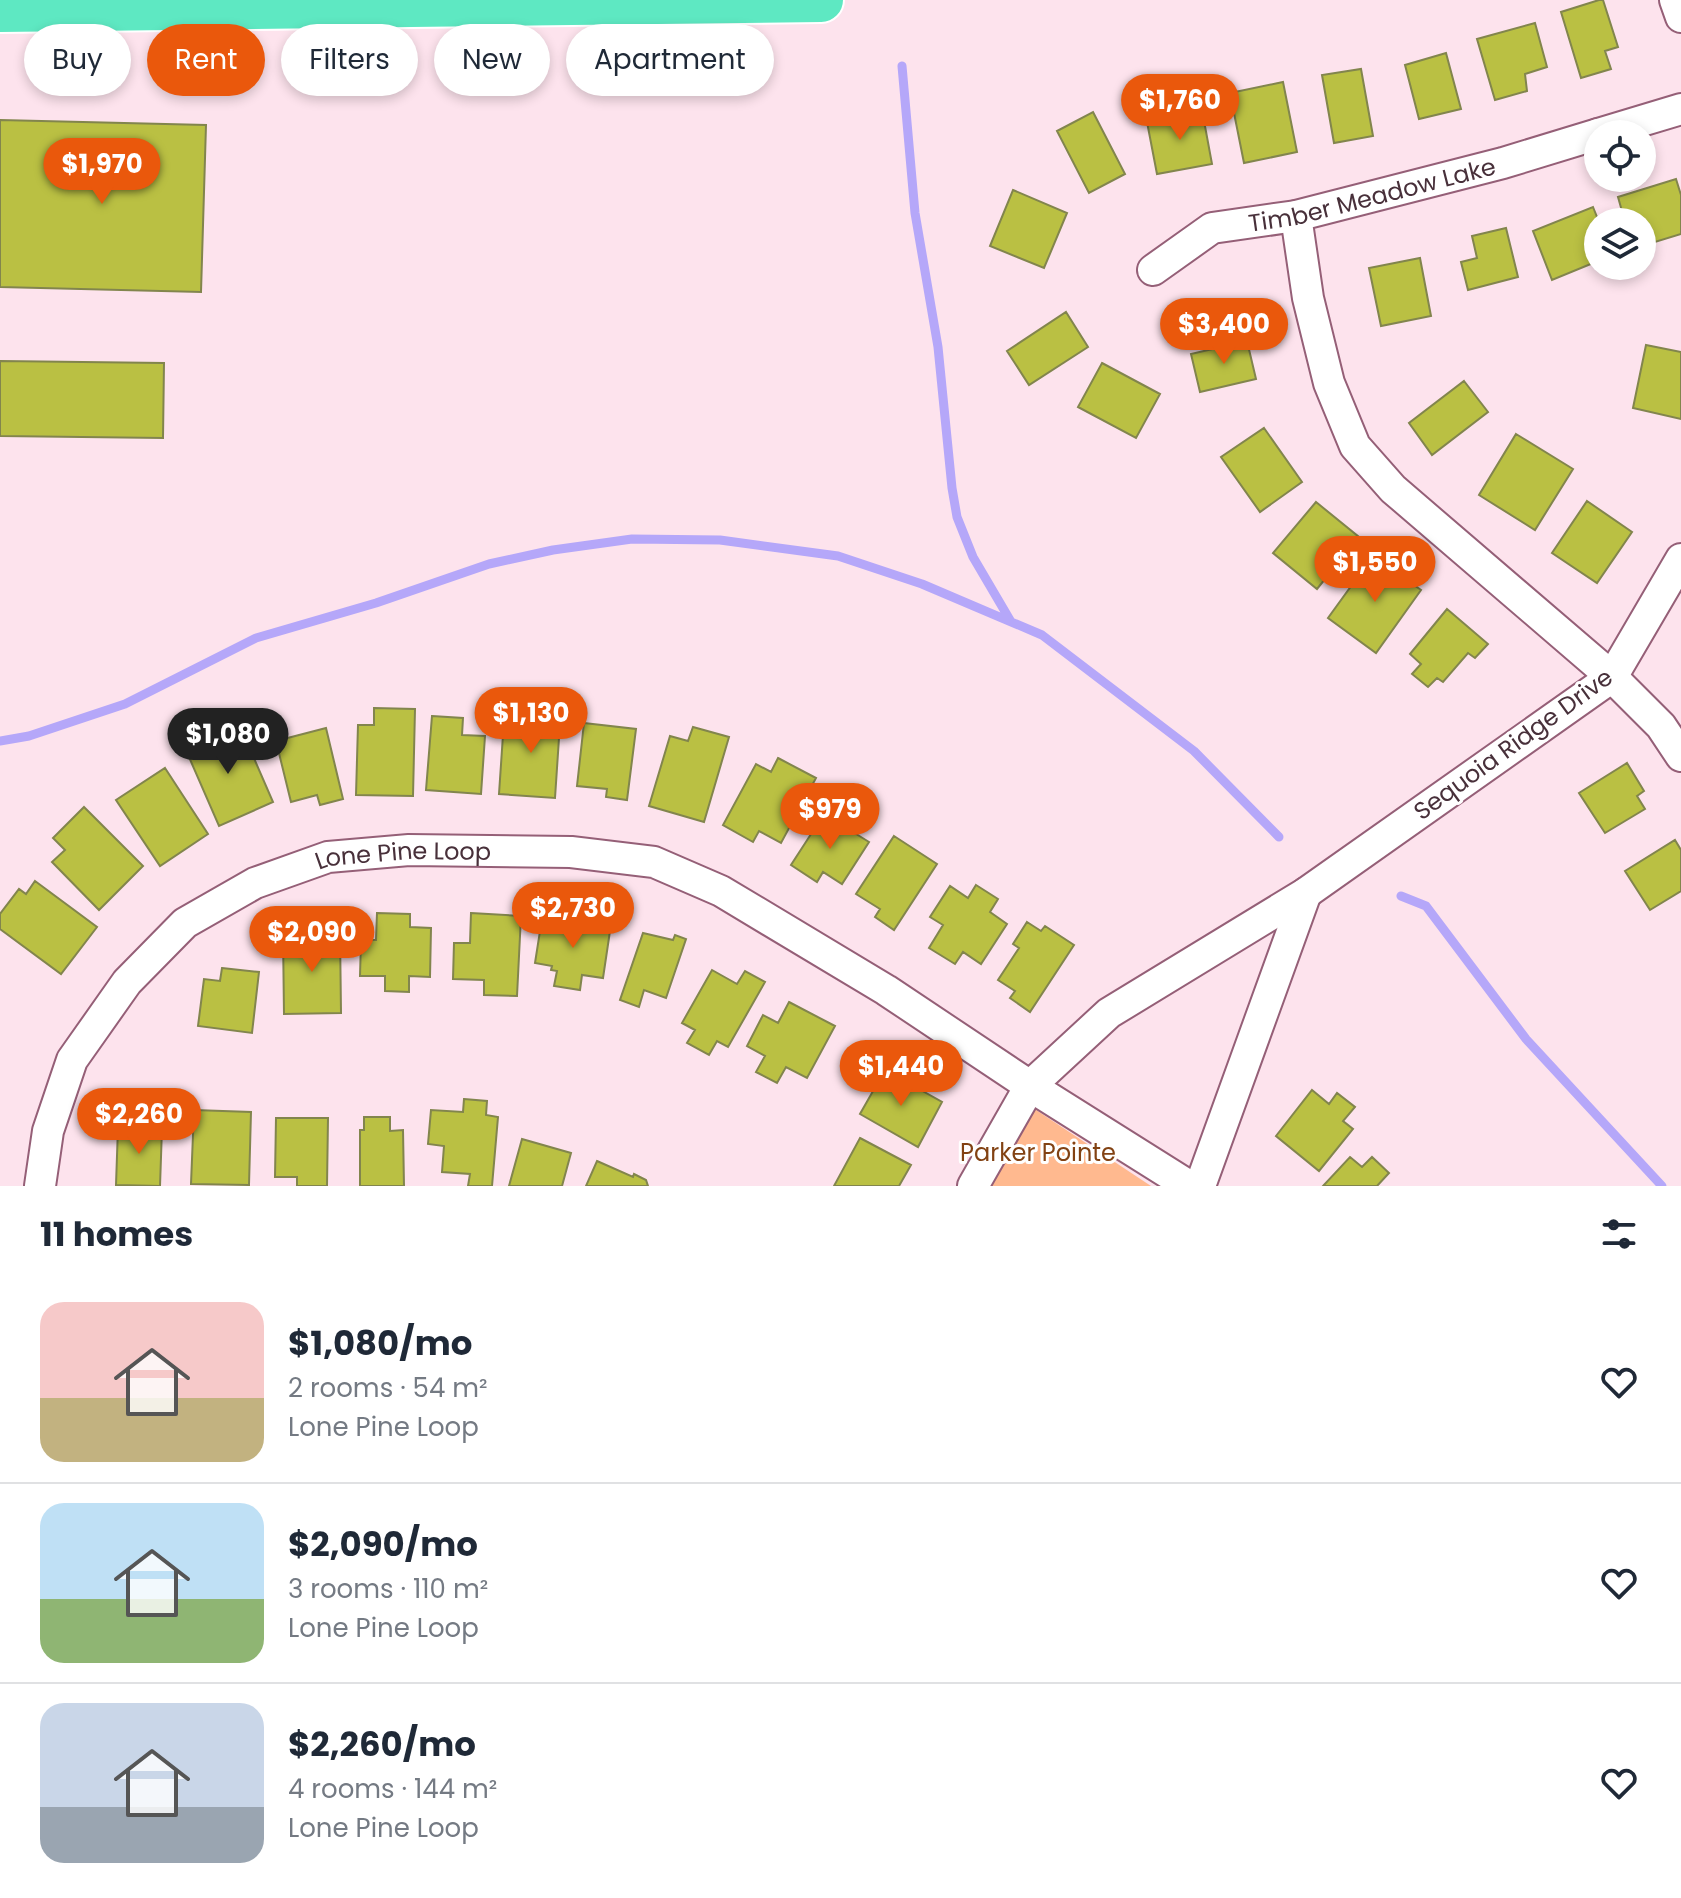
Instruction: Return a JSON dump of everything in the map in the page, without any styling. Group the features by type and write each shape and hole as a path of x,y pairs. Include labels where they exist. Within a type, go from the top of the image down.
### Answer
{"highway":[{"path":"0,10 821,0"}],"street":[{"path":"1675,0 1681,17"},
{"name":"Timber Meadow Lake","path":"1644,120 1681,109"},
{"name":"Timber Meadow Lake","path":"1153,270 1212,228 1296,216 1503,163 1584,138"},
{"path":"1296,216 1308,298 1329,383 1355,446 1393,489 1612,677 1661,726 1681,756"},
{"name":"Sequoia Ridge Drive","path":"973,1186 1030,1086 1109,1013 1306,893 1612,677 1681,559"},
{"name":"Lone Pine Loop","path":"40,1186 48,1131 72,1060 127,982 185,923 255,883 328,857 409,850 571,852 654,862 721,891 886,990 1189,1186"},
{"path":"1200,1186 1306,893"}],"green space":[{"name":"Parker Pointe","path":"1027,1104 1151,1186 982,1186"}],"building":[{"path":"1603,0 1618,47 1605,51 1611,69 1581,78 1561,12"},
{"path":"1535,23 1547,67 1525,74 1527,91 1495,100 1477,39"},
{"path":"1446,53 1461,109 1419,119 1405,65"},
{"path":"1361,69 1373,136 1334,143 1322,75"},
{"path":"1283,82 1297,152 1244,163 1230,93"},
{"path":"1202,110 1212,164 1157,174 1147,122"},
{"path":"1093,112 1125,174 1089,193 1057,131"},
{"path":"0,120 206,125 201,292 0,287"},
{"path":"1676,179 1681,195 1681,234 1656,242 1656,208 1621,208 1618,197 1634,192 1656,192 1656,185"},
{"path":"1013,190 1067,213 1044,268 990,246"},
{"path":"1584,211 1584,267 1552,280 1533,231"},
{"path":"1506,228 1518,277 1468,290 1461,262 1477,258 1472,236"},
{"path":"1420,258 1431,316 1381,326 1369,268"},
{"path":"1066,312 1088,347 1029,385 1007,351"},
{"path":"1247,341 1256,379 1200,392 1191,354"},
{"path":"1646,345 1681,352 1681,419 1633,408"},
{"path":"0,361 164,363 163,438 0,436"},
{"path":"1102,363 1160,394 1136,438 1078,407"},
{"path":"1464,381 1488,412 1432,455 1409,423"},
{"path":"1264,428 1302,482 1260,512 1221,457"},
{"path":"1516,434 1573,469 1535,530 1479,495"},
{"path":"1587,501 1632,532 1597,583 1552,553"},
{"path":"1316,502 1359,537 1317,589 1273,553"},
{"path":"1373,556 1421,590 1376,653 1328,618"},
{"path":"1447,609 1488,644 1475,658 1468,653 1443,682 1437,678 1428,687 1412,674 1421,664 1410,654"},
{"path":"534,706 561,708 555,798 499,794 504,720 533,722"},
{"path":"374,708 415,709 413,796 356,795 358,725 374,725"},
{"path":"432,716 463,718 462,735 485,736 481,794 426,790"},
{"path":"584,723 636,729 627,800 606,797 607,789 577,786"},
{"path":"693,727 729,737 704,822 649,806 670,736 688,741"},
{"path":"326,728 343,799 320,805 317,795 291,802 276,741"},
{"path":"209,729 215,745 243,733 273,802 219,826 182,741"},
{"path":"778,758 816,778 781,843 759,831 753,842 723,825 756,764 771,772"},
{"path":"1627,763 1644,791 1637,796 1645,809 1605,833 1579,793"},
{"path":"165,768 208,834 160,866 116,800"},
{"path":"84,807 143,866 99,910 52,862 65,850 53,838"},
{"path":"824,814 869,842 842,884 823,872 817,882 791,865"},
{"path":"894,836 937,864 894,930 875,917 880,909 856,894"},
{"path":"1675,840 1681,850 1681,891 1650,910 1625,871"},
{"path":"35,881 97,927 61,974 0,929 0,914 19,889 26,894"},
{"path":"976,885 998,899 990,912 1007,924 981,964 963,952 955,964 929,948 943,925 930,917 950,886 968,898"},
{"path":"559,909 590,914 588,928 610,931 603,978 582,975 580,990 554,986 557,971 551,970 552,966 535,963 540,931 555,933"},
{"path":"377,913 410,914 410,927 431,928 430,977 409,976 409,992 385,991 385,976 360,976 361,940 376,940"},
{"path":"471,913 521,916 517,996 484,995 484,980 453,979 454,943 470,943"},
{"path":"1027,922 1041,931 1045,926 1074,945 1030,1012 1010,998 1015,991 998,980 1019,948 1013,944"},
{"path":"340,933 341,1013 284,1014 283,934"},
{"path":"643,933 673,940 675,935 686,939 666,998 644,990 639,1007 620,1000"},
{"path":"222,968 259,972 252,1033 198,1026 204,979 220,981"},
{"path":"712,970 737,984 745,971 765,982 728,1047 717,1041 709,1055 687,1043 695,1030 682,1023"},
{"path":"789,1002 835,1026 807,1078 786,1067 777,1083 756,1072 765,1056 747,1046 763,1015 778,1023"},
{"path":"885,1070 942,1102 918,1147 860,1114"},
{"path":"1312,1090 1329,1104 1337,1093 1355,1107 1343,1121 1353,1129 1319,1171 1276,1136"},
{"path":"464,1099 487,1101 486,1115 498,1117 492,1186 468,1186 470,1174 442,1172 444,1146 428,1144 431,1110 463,1112"},
{"path":"194,1110 251,1112 249,1185 191,1184"},
{"path":"364,1117 390,1117 390,1131 403,1130 404,1186 360,1186 360,1130 364,1130"},
{"path":"276,1118 328,1118 327,1186 297,1186 297,1177 275,1177"},
{"path":"118,1127 162,1128 160,1186 116,1185"},
{"path":"860,1138 911,1165 899,1186 834,1186"},
{"path":"522,1139 571,1153 562,1186 509,1186"},
{"path":"1350,1157 1362,1167 1372,1157 1389,1173 1377,1186 1323,1186"},
{"path":"597,1161 633,1177 634,1174 646,1180 648,1186 586,1186"}],"waterway":[{"path":"902,66 915,213 938,347 957,517 973,557 1010,620"},
{"path":"0,741 29,736 125,704 256,638 376,603 489,564 553,550 632,539 720,540 838,556 922,584 1042,635 1194,751 1279,837"},
{"path":"1401,896 1426,906 1526,1039 1662,1186"}]}
